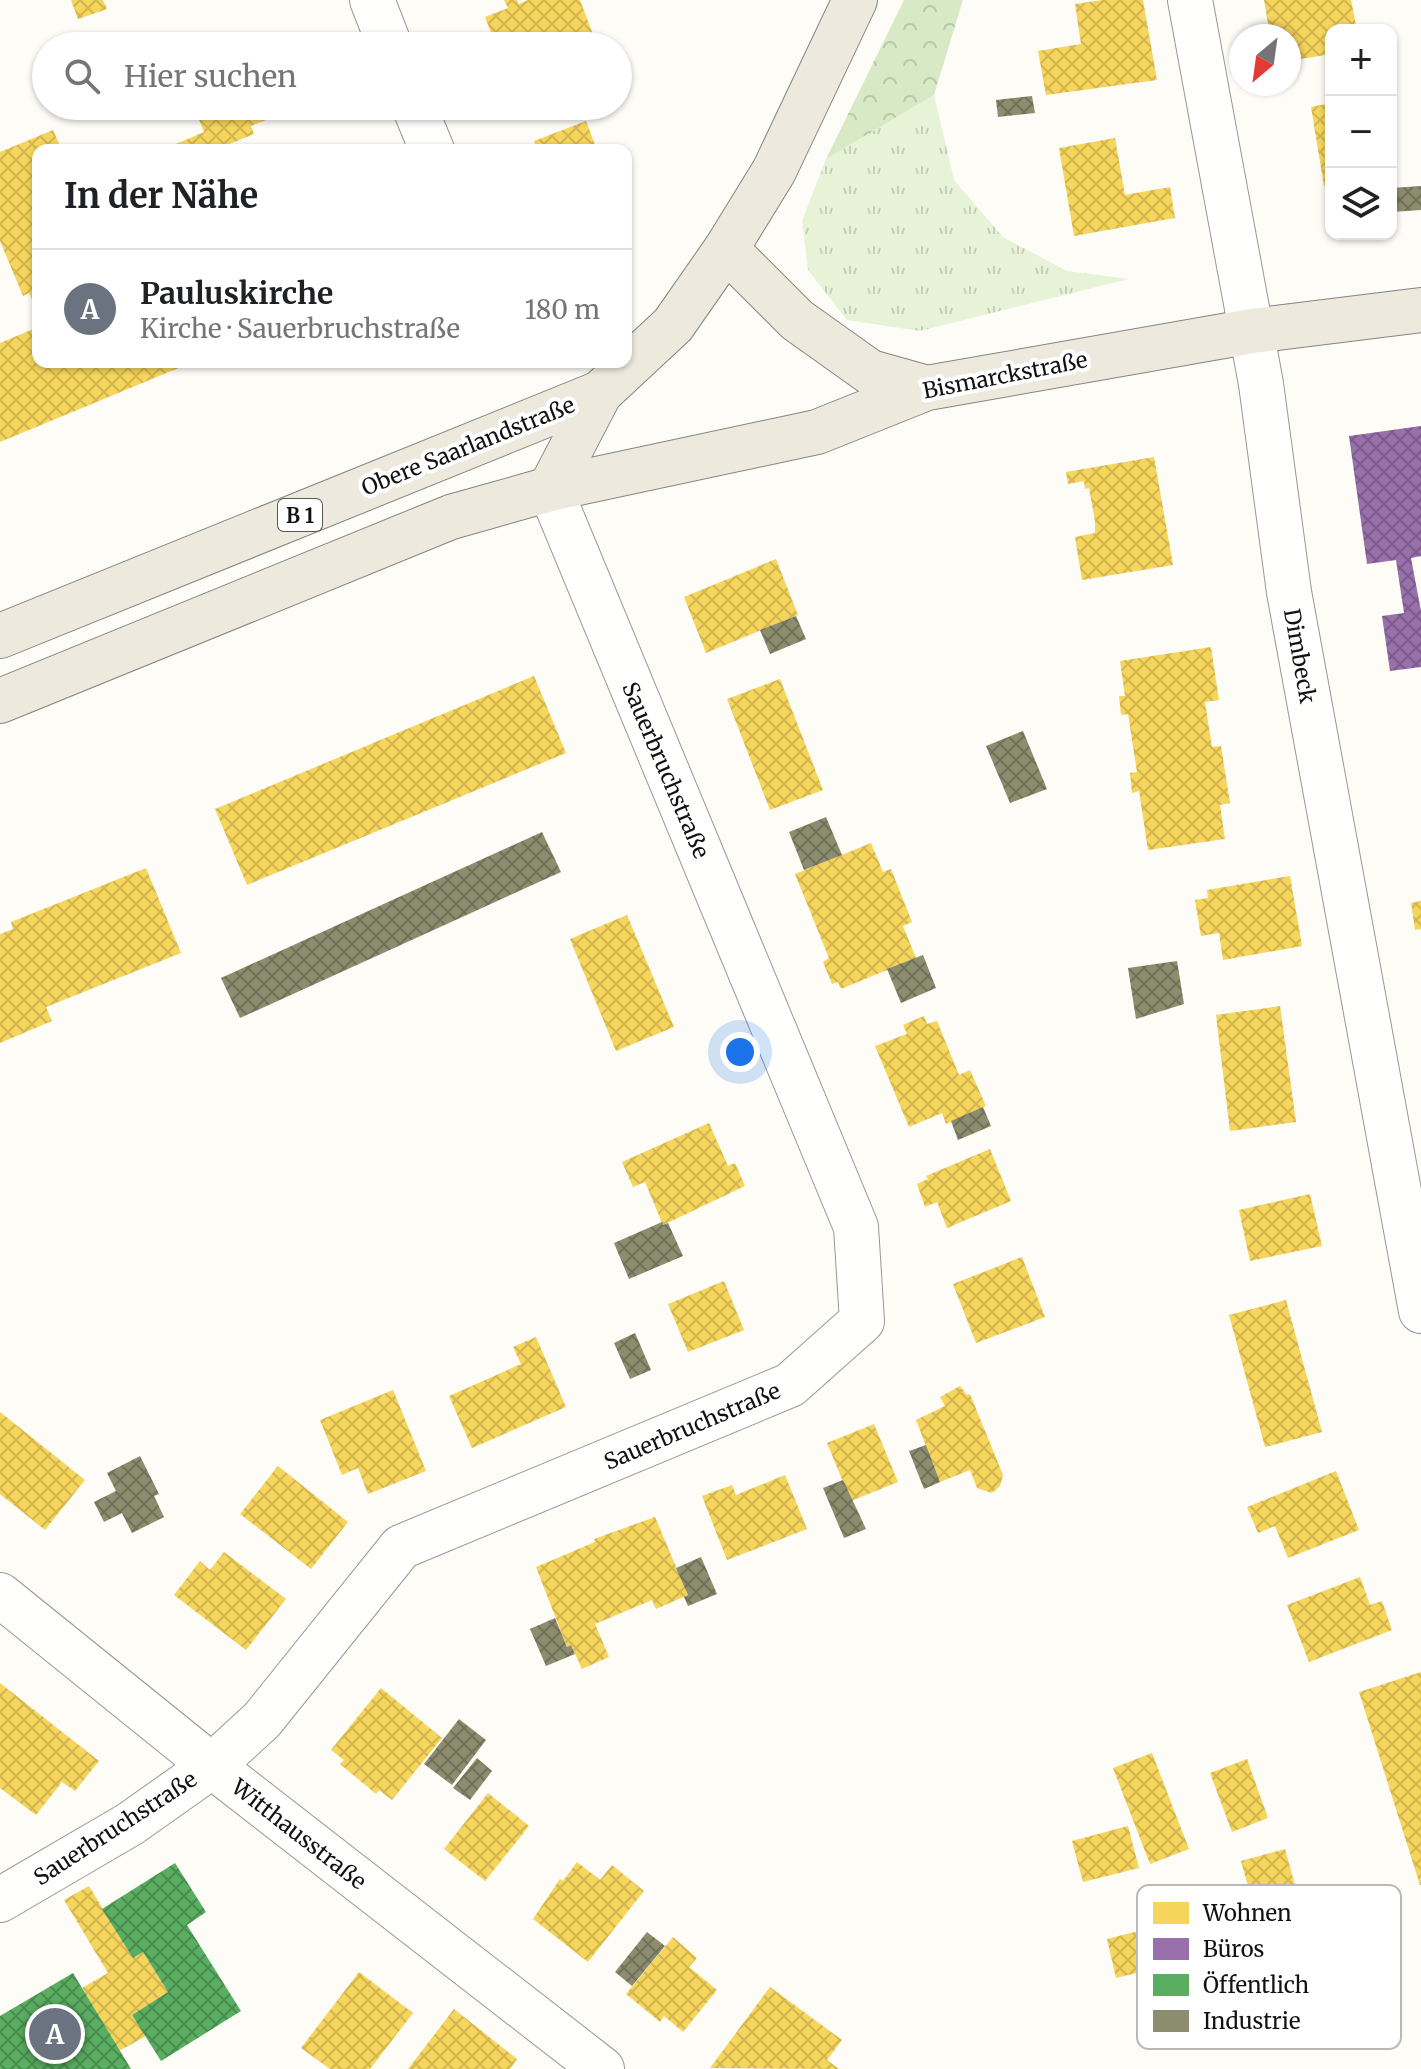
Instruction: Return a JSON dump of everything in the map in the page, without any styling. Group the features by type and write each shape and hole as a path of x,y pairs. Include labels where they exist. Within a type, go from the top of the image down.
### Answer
{"main road":[{"name":"B 1","path":"632,363 673,325 726,249 774,171 855,0"},
{"path":"726,249 797,320 870,372 927,388"},
{"name":"Bismarckstraße","path":"550,489 817,432 927,388 1252,331 1421,310"},
{"name":"B 1","path":"600,393 627,368"},
{"name":"Obere Saarlandstraße","path":"550,489 600,393"},
{"name":"Obere Saarlandstraße","path":"0,636 600,393"},
{"path":"0,701 451,517 550,489"}],"street":[{"path":"372,0 385,32"},
{"name":"Dimbeck","path":"1190,0 1252,331 1289,592 1421,1311"},
{"path":"420,120 430,144"},
{"name":"Sauerbruchstraße","path":"0,1900 130,1824 212,1766 262,1720 401,1547 790,1385 862,1321 856,1227 550,489"},
{"name":"Witthausstraße","path":"0,1595 212,1766 602,2069"}],"green space":[{"path":"904,0 963,0 934,95 826,159"},
{"path":"934,95 954,180 1003,237 1067,271 1129,279 920,331 847,320 808,270 802,221 826,159"}],"building: Wohnen":[{"path":"71,0 103,0 107,9 78,19"},
{"path":"504,0 517,0 519,4 528,0 580,0 592,32 491,32 485,17 508,8"},
{"path":"1102,0 1143,0 1157,80 1046,95 1038,51 1081,44 1075,4"},
{"path":"1264,0 1351,0 1356,24 1325,24 1325,55 1301,59 1301,24 1268,24"},
{"path":"1325,104 1325,186 1324,186 1311,107"},
{"path":"199,120 266,120 251,126 254,134 230,144 176,144 204,132"},
{"path":"586,121 595,144 535,144 534,141"},
{"path":"53,130 59,144 32,144 32,300 29,293 23,296 0,241 0,152"},
{"path":"1115,138 1125,195 1170,187 1175,218 1074,236 1059,148"},
{"path":"32,330 32,368 179,368 0,442 0,343"},
{"path":"1154,457 1173,565 1082,580 1075,537 1095,533 1095,521 1089,488 1085,489 1084,481 1068,484 1066,472"},
{"path":"776,559 798,615 706,653 684,597"},
{"path":"1211,647 1219,700 1205,702 1212,747 1221,746 1230,803 1220,805 1225,839 1148,850 1139,791 1132,793 1130,773 1137,772 1128,714 1121,715 1119,696 1125,696 1120,661"},
{"path":"534,676 566,753 247,885 215,809"},
{"path":"780,679 823,790 770,810 727,699"},
{"path":"871,843 883,872 891,869 912,922 903,926 916,958 841,989 838,982 832,984 823,962 829,958 795,874"},
{"path":"146,868 181,953 46,1007 52,1021 0,1043 0,934 13,929 11,922"},
{"path":"1290,876 1302,946 1223,960 1219,933 1201,936 1195,900 1208,898 1207,890"},
{"path":"1421,901 1421,929 1415,930 1411,903"},
{"path":"627,915 674,1027 616,1051 570,939"},
{"path":"1280,1006 1296,1122 1230,1131 1216,1015"},
{"path":"924,1016 927,1024 937,1021 959,1075 970,1070 986,1106 946,1124 942,1113 909,1127 875,1046 907,1034 903,1025"},
{"path":"709,1123 728,1166 735,1163 745,1186 663,1225 645,1182 633,1187 622,1162"},
{"path":"990,1149 1011,1201 947,1228 937,1202 925,1207 917,1184 928,1179 926,1176"},
{"path":"1310,1194 1322,1246 1250,1261 1239,1210"},
{"path":"1022,1257 1045,1317 976,1343 953,1284"},
{"path":"724,1281 744,1330 688,1352 668,1304"},
{"path":"1286,1300 1322,1432 1265,1447 1229,1315"},
{"path":"536,1337 566,1407 472,1448 449,1396 521,1364 513,1347"},
{"path":"960,1386 967,1395 970,1394 1003,1475 1000,1486 992,1493 977,1488 970,1470 940,1482 916,1420 945,1406 940,1397"},
{"path":"393,1390 426,1471 368,1494 358,1468 342,1475 320,1420"},
{"path":"0,1412 85,1480 45,1530 0,1494"},
{"path":"874,1424 898,1482 851,1501 827,1443"},
{"path":"278,1466 348,1522 311,1569 240,1514"},
{"path":"1336,1471 1359,1530 1288,1558 1275,1526 1258,1533 1247,1507"},
{"path":"785,1475 807,1529 727,1560 702,1496 732,1485 736,1495"},
{"path":"655,1517 688,1595 656,1609 652,1600 595,1624 609,1657 582,1669 571,1645 567,1647 536,1567 595,1542 594,1539"},
{"path":"224,1552 286,1599 246,1650 174,1595 200,1561 210,1570"},
{"path":"1360,1577 1370,1605 1382,1601 1392,1630 1309,1662 1287,1605"},
{"path":"1421,1672 1421,1885 1420,1885 1359,1692"},
{"path":"0,1683 99,1761 75,1791 62,1782 36,1815 0,1788"},
{"path":"381,1688 442,1738 392,1800 379,1790 376,1794 340,1764 344,1760 331,1750"},
{"path":"1152,1753 1189,1849 1150,1864 1113,1768"},
{"path":"1247,1759 1268,1818 1232,1832 1210,1773"},
{"path":"488,1793 529,1826 485,1881 444,1849"},
{"path":"1128,1826 1139,1868 1083,1882 1072,1841"},
{"path":"1285,1849 1295,1885 1248,1885 1241,1861"},
{"path":"577,1862 600,1880 612,1865 644,1891 588,1962 533,1919 560,1879 563,1881"},
{"path":"89,1886 133,1958 143,1952 168,1992 132,2015 146,2036 119,2051 82,1988 108,1973 64,1900"},
{"path":"1137,1931 1137,1973 1116,1978 1107,1939"},
{"path":"673,1937 697,1958 689,1967 717,1990 683,2032 664,2016 660,2022 626,1994"},
{"path":"359,1972 413,2013 370,2069 330,2069 301,2048"},
{"path":"770,1987 842,2040 827,2060 839,2069 710,2068"},
{"path":"454,2009 517,2059 510,2069 408,2069"}],"building: Büros":[{"path":"1421,426 1421,556 1411,558 1421,611 1421,667 1390,671 1382,616 1404,613 1396,560 1367,564 1349,436"}],"building: Öffentlich":[{"path":"175,1863 206,1912 187,1925 241,2011 161,2061 132,2015 168,1992 143,1952 133,1958 102,1909"},
{"path":"73,1973 131,2069 0,2069 0,2016"}],"building: Industrie":[{"path":"1032,96 1035,113 998,117 996,100"},
{"path":"1421,186 1421,210 1397,212 1397,188"},
{"path":"796,616 806,639 770,654 760,630"},
{"path":"1023,731 1047,789 1010,803 986,746"},
{"path":"826,817 842,855 804,870 789,832"},
{"path":"542,832 561,872 240,1018 221,978"},
{"path":"923,955 936,988 901,1003 887,969"},
{"path":"1177,961 1184,1004 1136,1019 1128,968"},
{"path":"983,1107 991,1126 958,1140 951,1121"},
{"path":"662,1222 663,1225 668,1223 683,1256 629,1279 614,1243"},
{"path":"635,1333 651,1370 630,1379 614,1343"},
{"path":"926,1445 940,1482 924,1489 909,1451"},
{"path":"140,1456 159,1494 154,1496 164,1517 132,1533 122,1513 104,1522 94,1502 116,1491 107,1473"},
{"path":"843,1480 866,1529 844,1538 823,1488"},
{"path":"701,1557 717,1594 688,1606 684,1597 688,1595 676,1568"},
{"path":"555,1618 567,1647 571,1645 575,1654 546,1666 530,1629"},
{"path":"459,1719 486,1740 452,1785 424,1764"},
{"path":"477,1758 492,1771 470,1800 453,1788"},
{"path":"647,1932 665,1946 632,1986 615,1972"}],"place":[{"name":"Pauluskirche","path":"55,2034"}]}
